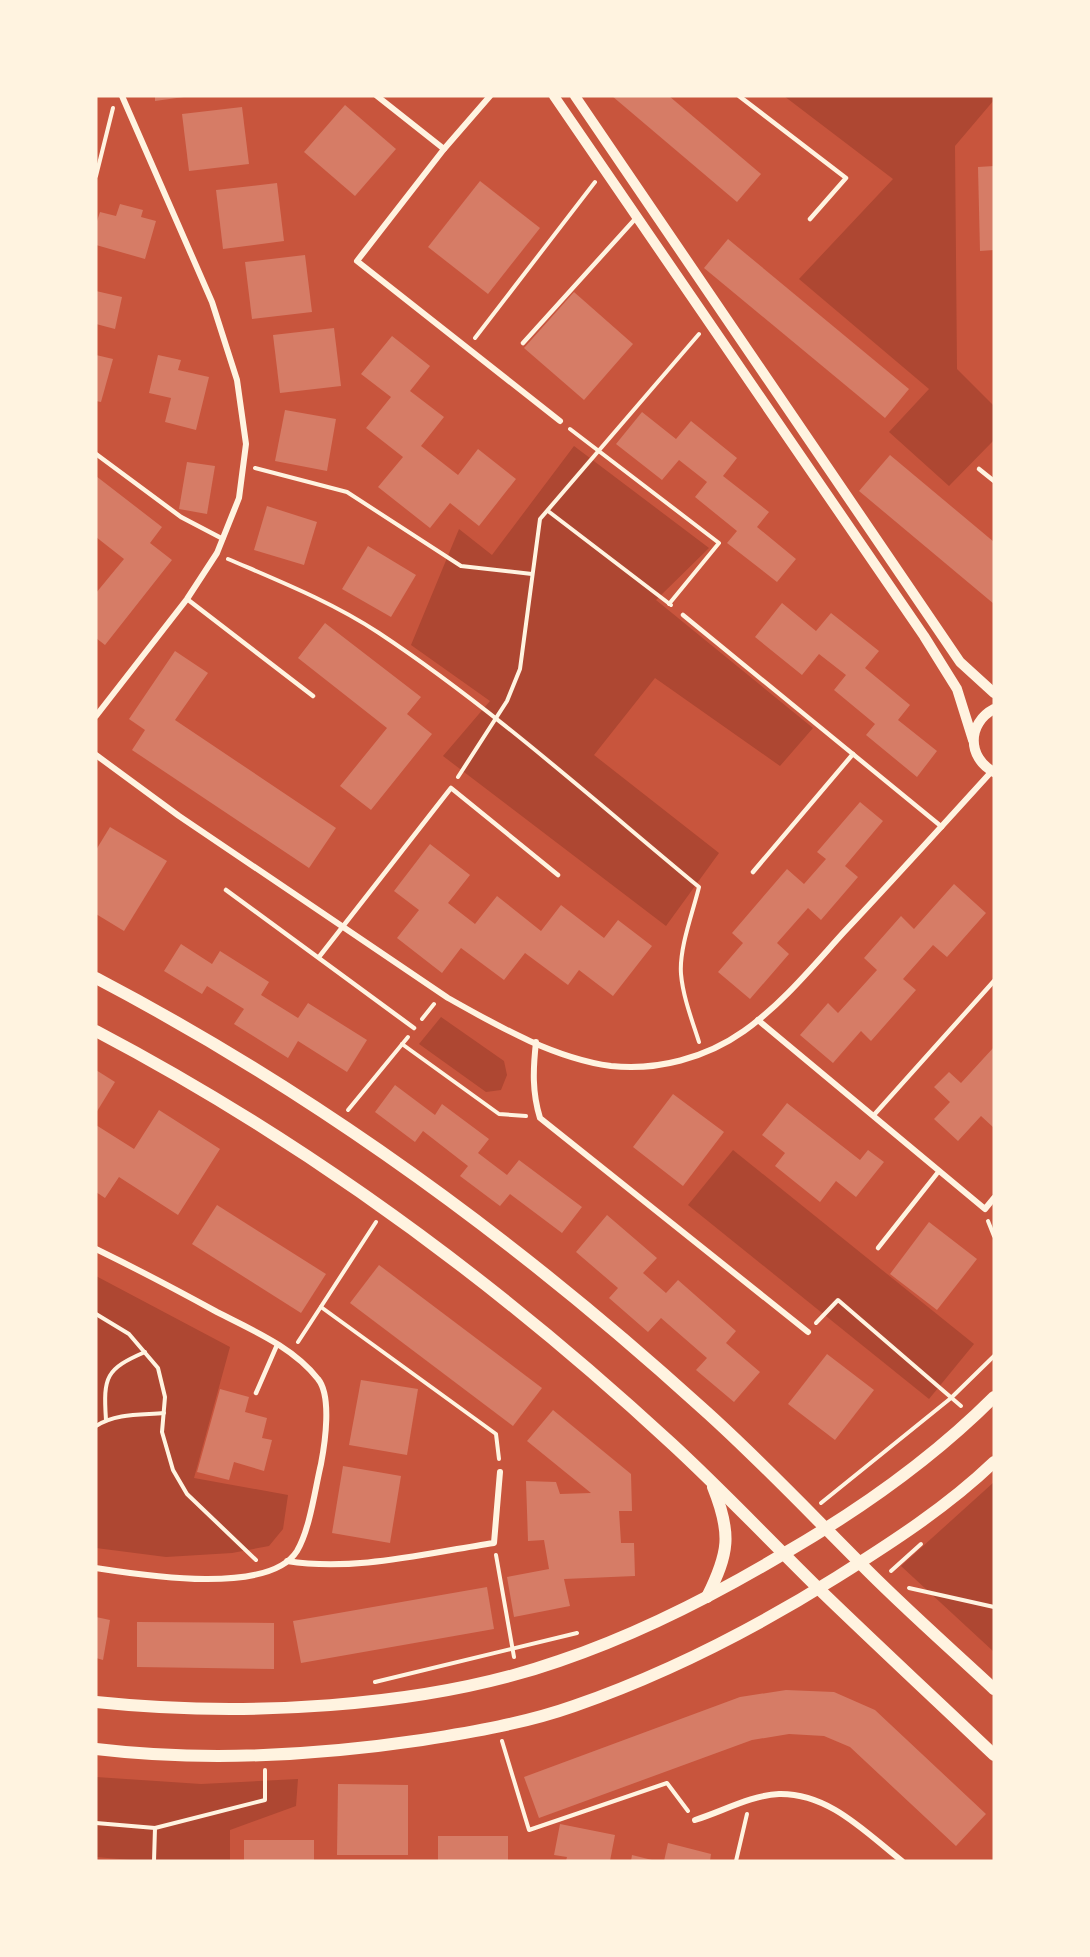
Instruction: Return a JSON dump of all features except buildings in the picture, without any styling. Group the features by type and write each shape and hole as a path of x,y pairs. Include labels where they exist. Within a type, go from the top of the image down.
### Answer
{"main road":[{"path":"96,978 226,1049 339,1122 471,1215 546,1275 704,1410 810,1512 859,1563 994,1689"},
{"path":"96,1031 211,1095 385,1209 516,1311 640,1416 710,1481 818,1588 994,1755"},
{"path":"96,1702 172,1709 300,1707 432,1691 517,1674 557,1662 624,1637 707,1597 827,1529 898,1480 994,1397"},
{"path":"96,1749 170,1756 265,1755 374,1747 498,1726 572,1707 642,1680 719,1644 818,1588 926,1518 994,1462"},
{"path":"707,1597 723,1565 727,1538 724,1515 710,1481"}],"street":[{"path":"96,716 187,599 217,553 239,498 246,444 237,380 212,302 122,96"},
{"path":"377,96 444,149"},
{"path":"490,96 444,149 357,261 560,421"},
{"path":"96,756 179,816 442,994 493,1022 580,1060 611,1066 642,1067 674,1063 704,1054 744,1031 758,1020 784,997 993,772 982,764 975,752 957,689 924,636 554,96"},
{"path":"575,96 960,662 994,693"},
{"path":"973,740 981,718 994,709"},
{"path":"758,1020 985,1209 994,1198"},
{"path":"536,1042 532,1076 540,1118 808,1332"},
{"path":"96,1249 300,1358 321,1382 326,1410 325,1444 310,1514 297,1551 278,1568 254,1575 189,1578 96,1568"},
{"path":"287,1560 315,1565 391,1558 494,1543 500,1472"},
{"path":"695,1820 777,1794 809,1797 840,1811 902,1861"}],"lane":[{"path":"739,96 846,178 810,219"},
{"path":"524,344 637,217"},
{"path":"96,454 181,517 223,538"},
{"path":"979,469 994,481"},
{"path":"187,599 313,696"},
{"path":"683,615 942,826"},
{"path":"753,872 853,754"},
{"path":"319,957 451,788 558,874"},
{"path":"226,890 414,1028"},
{"path":"873,1116 994,981"},
{"path":"878,1248 939,1171"},
{"path":"256,1393 277,1345"}],"path":[{"path":"96,176 116,96"},
{"path":"467,348 605,170"},
{"path":"451,788 507,701 520,669 540,519 709,323"},
{"path":"560,421 718,543 669,604"},
{"path":"243,465 347,492 461,566 532,574"},
{"path":"548,511 683,615"},
{"path":"217,553 320,600 378,633 495,719 699,887 688,927 681,973 688,1008 704,1054"},
{"path":"339,1122 442,994"},
{"path":"402,1044 500,1114 540,1118"},
{"path":"290,1353 385,1209"},
{"path":"808,1332 838,1300 973,1417"},
{"path":"321,1306 496,1434 500,1472"},
{"path":"96,1314 129,1334 158,1368 165,1397 162,1432 170,1461 187,1494 268,1571"},
{"path":"106,1420 104,1396 109,1376 119,1364 146,1352"},
{"path":"810,1512 951,1398 994,1356"},
{"path":"96,1426 106,1420 164,1413"},
{"path":"494,1543 517,1674"},
{"path":"879,1582 994,1607"},
{"path":"370,1683 577,1633"},
{"path":"498,1726 529,1830 667,1783 695,1820"},
{"path":"96,1823 154,1828 265,1800 265,1755"},
{"path":"736,1861 750,1802"},
{"path":"154,1828 154,1861"}],"shaded area":[{"path":"784,96 994,96 994,100 955,146 957,369 994,406 994,440 949,486 889,432 929,389 799,279 893,179"},
{"path":"574,446 709,548 656,600 813,728 780,766 655,678 594,755 719,853 666,926 443,756 490,701 411,645 459,529 492,555"},
{"path":"441,1017 504,1061 507,1075 501,1090 486,1092 419,1044"},
{"path":"733,1150 974,1344 929,1399 688,1205"},
{"path":"96,1276 230,1347 194,1478 288,1495 283,1529 269,1546 232,1553 166,1557 96,1548"},
{"path":"994,1482 994,1652 901,1566"},
{"path":"96,1777 201,1784 298,1779 296,1806 230,1830 230,1861 143,1861 96,1857"}]}
